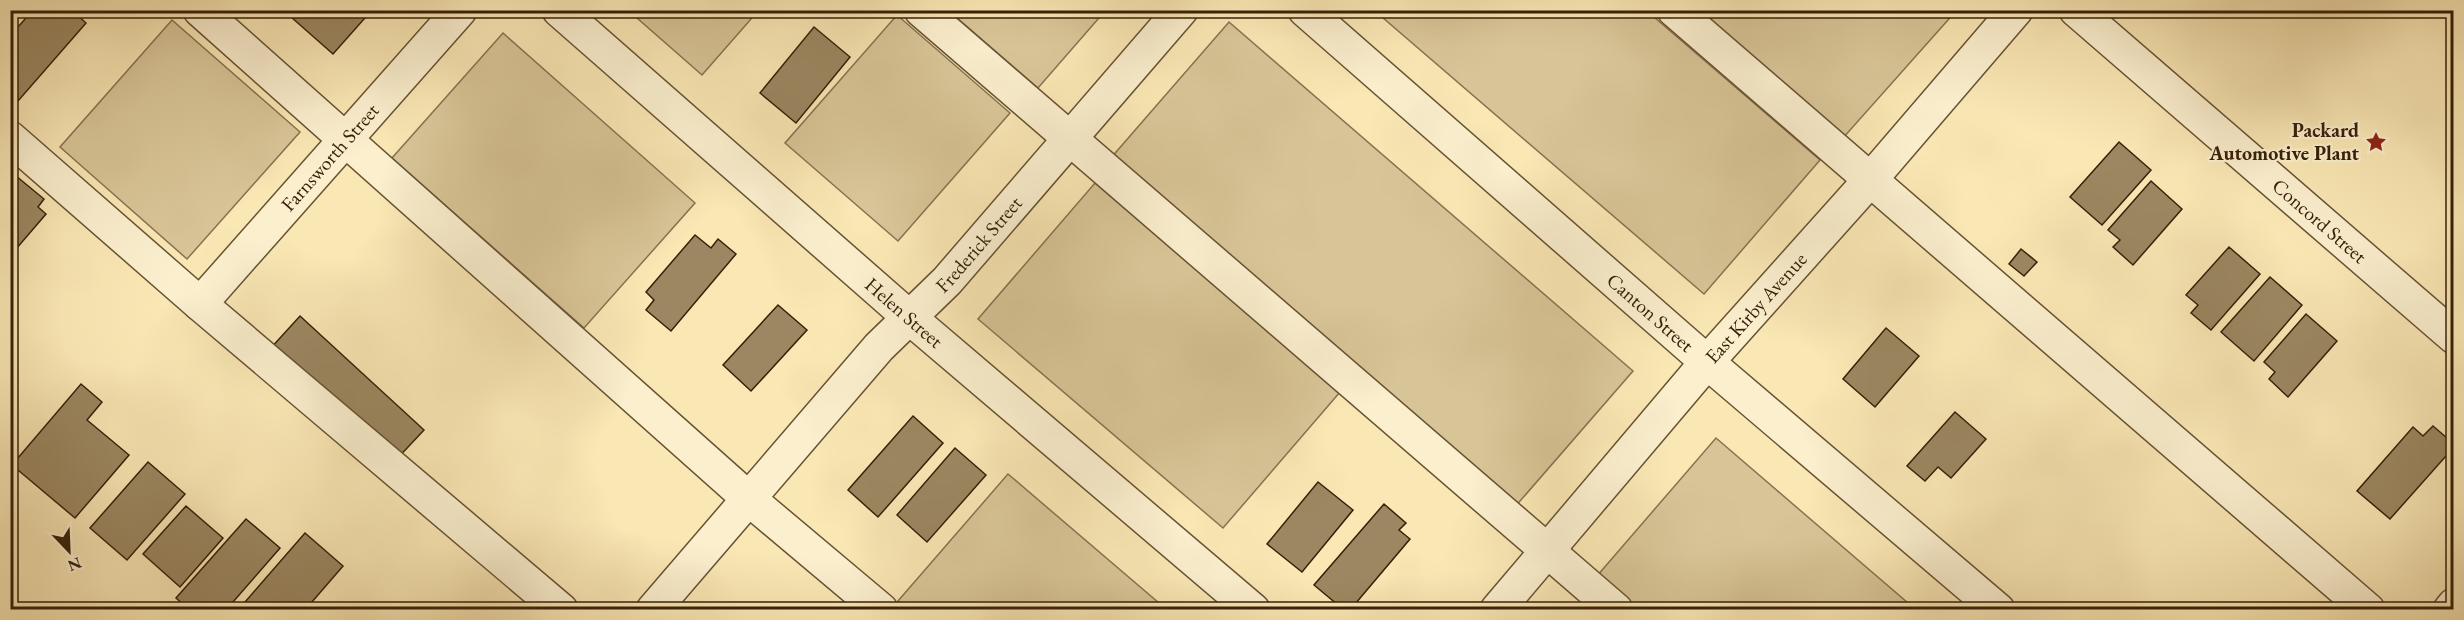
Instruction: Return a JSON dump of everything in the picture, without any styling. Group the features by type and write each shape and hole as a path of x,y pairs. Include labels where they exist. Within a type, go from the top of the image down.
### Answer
{"street":[{"path":"200,10 749,499 881,609"},
{"name":"Farnsworth Street","path":"200,304 459,10"},
{"name":"Helen Street","path":"559,10 910,318 1253,609"},
{"path":"921,10 1069,140 1616,609"},
{"name":"Frederick Street","path":"653,609 879,347 947,281 1181,10"},
{"name":"Canton Street","path":"1305,10 1707,362 1998,609"},
{"path":"1674,10 2368,609"},
{"name":"East Kirby Avenue","path":"1497,609 1707,362 1870,180 2016,10"},
{"name":"Concord Street","path":"2076,10 2454,337"},
{"path":"10,138 200,304 561,609"},
{"path":"2450,609 2454,605"}],"shaded area":[{"path":"629,11 758,11 702,75"},
{"path":"949,11 1105,11 1038,88"},
{"path":"1375,11 1647,11 1820,160 1704,294"},
{"path":"1697,11 1956,11 1843,138"},
{"path":"897,15 1010,113 898,241 785,143"},
{"path":"172,20 300,132 187,259 60,147"},
{"path":"1229,22 1633,371 1514,508 1110,159"},
{"path":"503,33 695,203 584,328 392,158"},
{"path":"1095,183 1340,392 1223,528 978,319"},
{"path":"1716,438 1915,609 1636,609 1597,576"},
{"path":"1008,474 1166,609 907,610 898,601"}],"building":[{"path":"33,10 72,10 86,23 18,101 10,94 10,36"},
{"path":"297,10 372,10 333,54 291,17"},
{"path":"814,27 850,57 796,123 760,93"},
{"path":"2119,142 2151,170 2102,225 2070,197"},
{"path":"10,171 44,199 38,207 46,214 10,256"},
{"path":"2151,181 2182,209 2133,265 2113,247 2120,240 2108,230"},
{"path":"695,235 711,248 718,239 736,254 671,331 646,310 654,300 646,292"},
{"path":"2229,247 2260,274 2211,330 2191,313 2198,305 2186,295"},
{"path":"2021,249 2037,262 2024,276 2009,264"},
{"path":"2270,277 2302,305 2254,361 2221,332"},
{"path":"778,305 807,330 751,391 723,365"},
{"path":"2306,314 2337,341 2288,397 2269,379 2275,372 2264,362"},
{"path":"300,316 424,430 394,462 270,349"},
{"path":"1886,328 1919,356 1875,407 1843,379"},
{"path":"81,384 102,402 87,420 129,455 75,518 12,465"},
{"path":"1955,412 1986,439 1951,478 1938,467 1925,481 1907,466"},
{"path":"913,416 943,443 878,517 848,490"},
{"path":"2433,426 2454,444 2454,447 2390,519 2357,491 2413,427 2423,436"},
{"path":"955,448 986,475 927,542 897,515"},
{"path":"148,462 185,494 127,560 90,528"},
{"path":"1318,482 1353,510 1302,572 1267,544"},
{"path":"1384,504 1406,523 1399,530 1410,539 1350,610 1344,610 1314,585"},
{"path":"186,506 223,538 180,587 143,554"},
{"path":"246,519 280,548 226,610 189,610 176,598"},
{"path":"305,533 343,566 305,610 238,610"}],"place":[{"name":"Packard Automotive Plant","path":"2376,142"}]}
